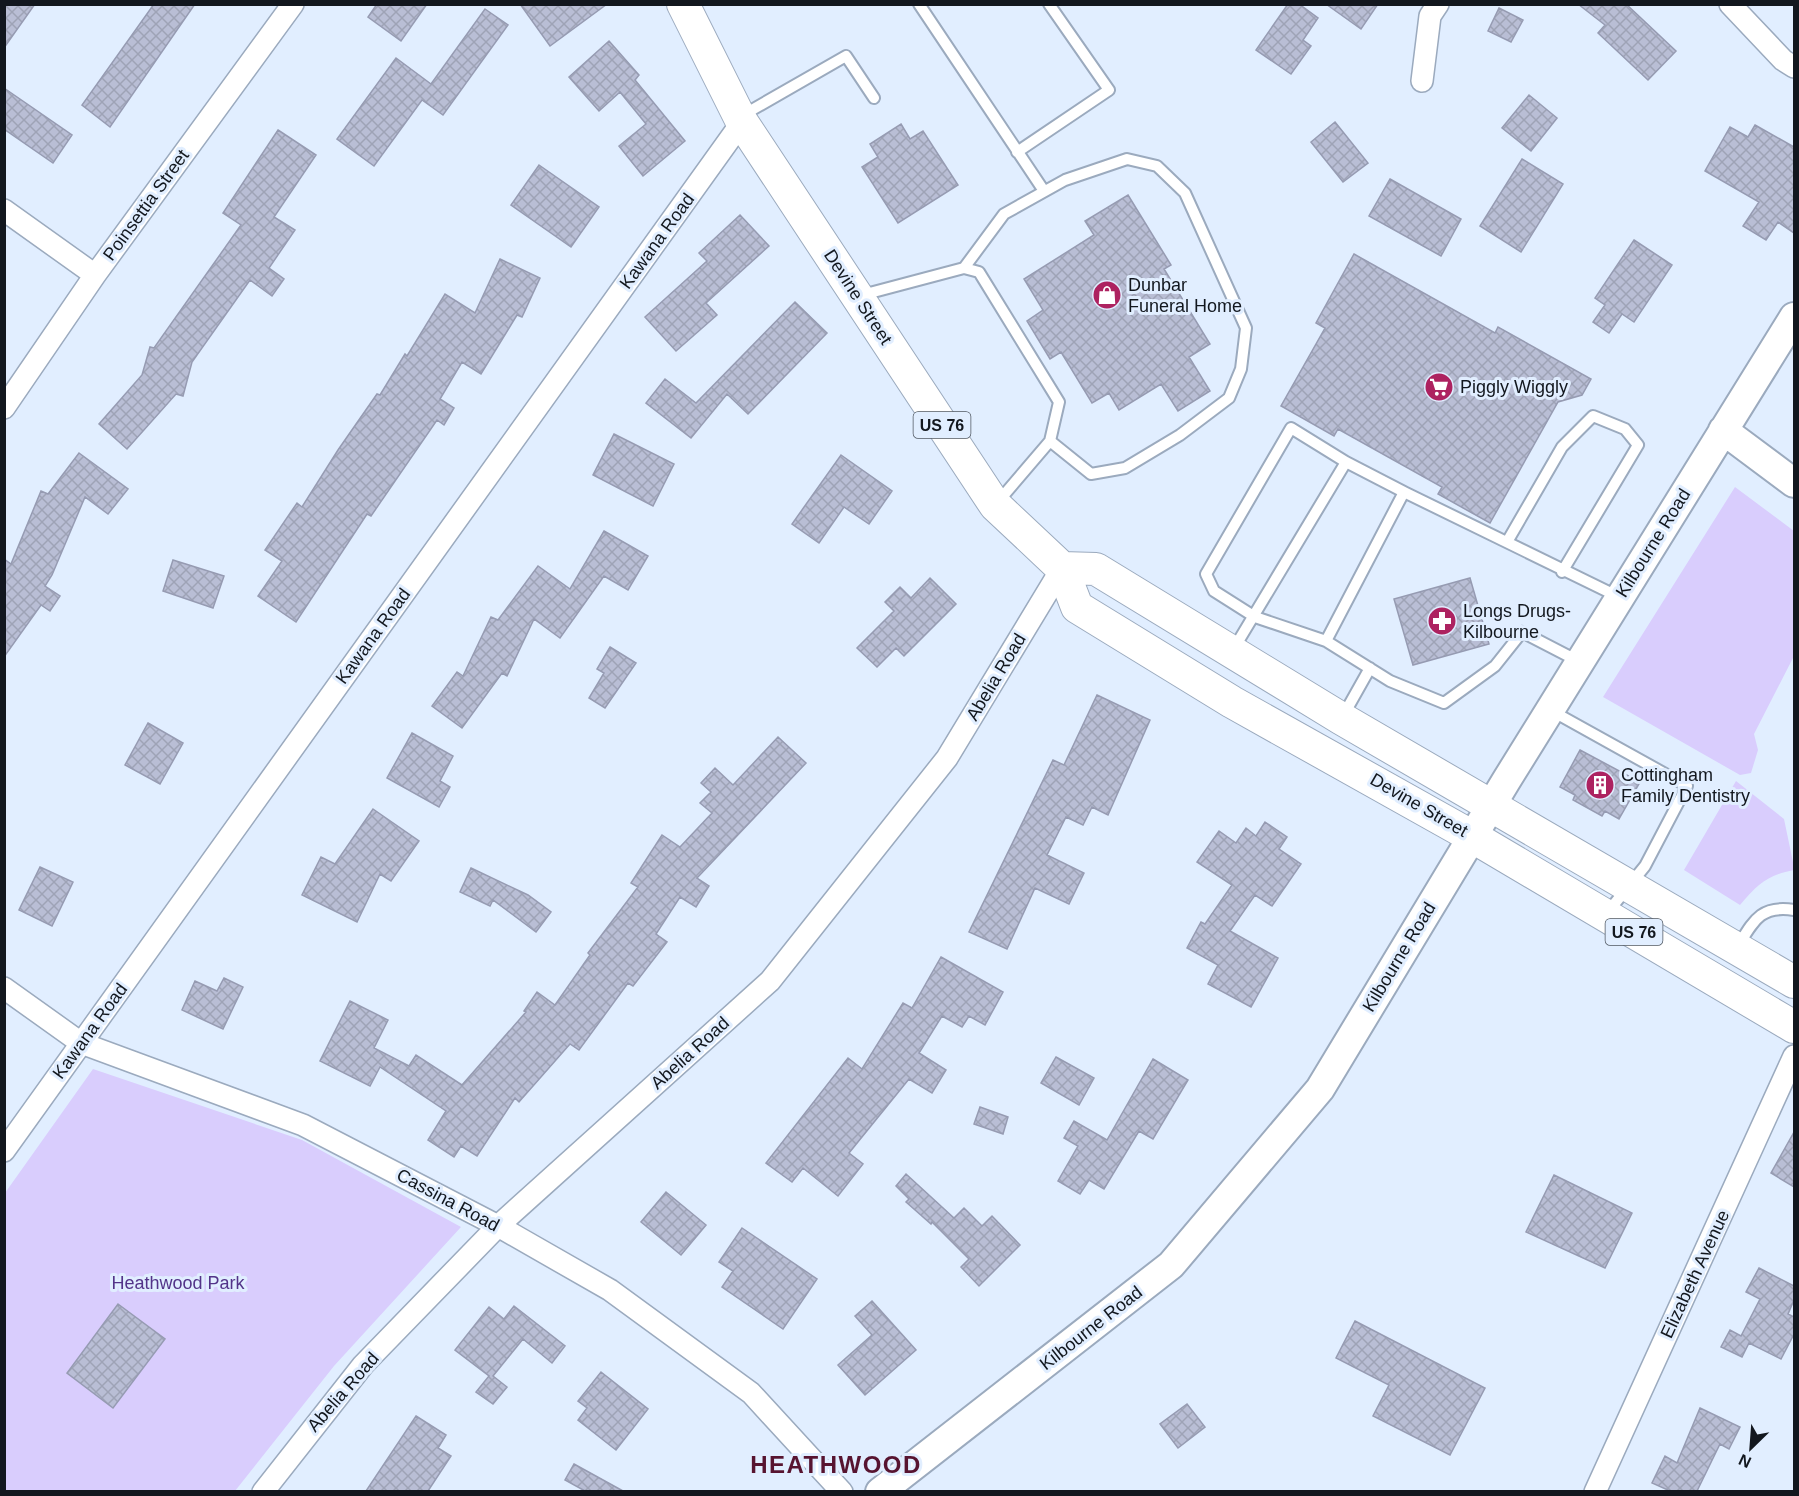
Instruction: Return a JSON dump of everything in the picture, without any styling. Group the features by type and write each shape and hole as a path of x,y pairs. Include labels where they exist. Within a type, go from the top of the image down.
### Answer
{"main road":[{"name":"Devine Street","path":"683,4 741,119 995,505 1062,568 1077,607 1207,687 1473,837 1794,1027"},
{"name":"Devine Street","path":"1062,568 1096,569 1342,719 1794,982"},
{"path":"1207,687 1231,653"}],"street":[{"name":"Poinsettia Street","path":"4,408 95,275 293,4"},
{"path":"1422,81 1430,16 1438,4"},
{"path":"1730,4 1783,60 1794,68"},
{"name":"Kawana Road","path":"4,1151 741,119"},
{"path":"4,210 95,275"},
{"name":"Kilbourne Road","path":"880,1491 1171,1265 1320,1089 1550,710 1794,317"},
{"path":"1723,429 1794,483"},
{"name":"Abelia Road","path":"263,1491 363,1365 498,1226 770,981 947,758 1062,568"},
{"name":"Cassina Road","path":"4,988 81,1043 303,1125 498,1226 610,1290 751,1393 842,1491"},
{"name":"Elizabeth Avenue","path":"1595,1491 1794,1056"}],"lane":[{"path":"919,4 1044,191"},
{"path":"1017,152 1109,90 1049,4"},
{"path":"741,119 846,56 874,98"},
{"path":"964,268 1004,214 1065,180 1127,159 1157,166 1185,193 1246,328 1241,369 1229,398 1180,435 1125,468 1091,474 1050,441"},
{"path":"858,297 964,268 979,272 1059,402 1050,441 995,505"},
{"path":"1507,542 1563,447 1593,416 1625,429 1638,445 1562,572"},
{"path":"1580,662 1522,632 1495,666 1444,703 1390,681 1326,640 1255,617 1214,591 1206,574 1291,428 1346,462 1562,572 1619,598"},
{"path":"1231,653 1255,617 1346,462"},
{"path":"1326,640 1404,492"},
{"path":"1342,719 1370,668"},
{"path":"1550,710 1687,786 1645,866 1605,915"},
{"path":"1736,948 1750,926 1766,910 1778,908 1794,910"}],"green space":[{"path":"1735,487 1794,531 1794,656 1754,734 1758,750 1751,773 1740,775 1603,697"},
{"path":"1736,781 1784,819 1794,867 1794,870 1764,882 1752,891 1740,905 1684,870"},
{"name":"Heathwood Park","path":"93,1069 302,1140 461,1227 334,1366 235,1491 5,1492 5,1193"}],"building":[{"path":"4,4 35,4 4,48"},
{"path":"154,4 195,4 110,127 82,105"},
{"path":"377,4 427,4 401,41 368,17"},
{"path":"520,4 607,4 550,46"},
{"path":"1288,4 1299,4 1318,18 1303,40 1311,46 1291,74 1256,50"},
{"path":"1326,4 1378,4 1361,29"},
{"path":"1578,4 1626,4 1676,51 1648,80 1598,33 1605,25"},
{"path":"1499,8 1523,20 1511,42 1488,31"},
{"path":"485,9 508,25 443,115 422,100 374,166 337,139 396,58 431,84"},
{"path":"609,41 639,75 635,80 685,141 643,176 619,146 646,124 620,92 599,111 569,77"},
{"path":"4,88 72,135 53,163 4,129"},
{"path":"1529,95 1557,118 1531,151 1502,128"},
{"path":"1335,122 1368,163 1343,182 1311,142"},
{"path":"901,124 910,139 923,131 958,185 898,223 862,167 878,157 870,144"},
{"path":"1755,125 1794,147 1794,233 1778,222 1766,240 1743,226 1759,202 1705,171 1730,127 1748,137"},
{"path":"278,130 316,155 274,217 295,230 269,268 284,279 272,296 250,280 192,362 183,396 176,394 127,449 99,424 142,375 150,347 154,348 241,225 223,213"},
{"path":"1522,159 1563,184 1521,252 1480,226"},
{"path":"539,165 599,207 571,247 511,205"},
{"path":"1390,179 1461,219 1441,256 1369,216"},
{"name":"Dunbar Funeral Home","path":"1128,195 1171,265 1164,269 1210,344 1189,357 1210,391 1178,411 1161,384 1119,410 1109,393 1092,403 1061,352 1050,359 1027,321 1043,310 1024,279 1094,235 1085,221"},
{"path":"740,215 769,246 706,303 717,315 676,351 645,317 707,261 699,253"},
{"path":"1634,240 1672,265 1634,322 1622,314 1609,333 1593,322 1605,305 1595,298"},
{"name":"Piggly Wiggly","path":"1354,254 1495,333 1498,327 1591,379 1582,395 1558,402 1490,523 1438,494 1442,487 1338,429 1334,436 1281,406 1325,328 1316,323"},
{"path":"500,259 540,278 522,317 517,315 481,374 462,362 440,399 454,408 444,425 437,420 371,516 367,514 296,622 258,596 282,561 265,550 297,503 302,507 338,450 377,394 380,395 405,354 407,356 445,294 475,313"},
{"path":"795,302 827,333 748,414 727,394 691,438 646,403 665,379 696,403"},
{"path":"614,434 674,464 653,506 593,475"},
{"path":"79,453 128,489 108,514 85,497 52,575 45,586 60,596 50,611 41,605 4,657 4,559 11,564 41,491 48,494"},
{"path":"841,455 892,491 869,524 844,507 819,543 792,524"},
{"path":"604,531 648,556 628,590 604,576 560,638 534,619 507,676 502,673 462,728 432,706 457,672 463,676 491,617 498,620 538,566 570,589"},
{"path":"173,560 224,576 213,608 163,591"},
{"path":"930,578 956,604 904,656 896,648 877,667 857,648 894,611 885,602 900,587 911,598"},
{"name":"Longs Drugs- Kilbourne","path":"1470,578 1489,644 1413,665 1394,599"},
{"path":"610,647 636,663 605,708 589,698 604,673 597,669"},
{"path":"1097,695 1150,720 1108,815 1092,807 1083,825 1066,817 1047,855 1084,873 1069,904 1035,888 1007,949 969,932 1053,760 1064,765"},
{"path":"148,723 183,743 160,784 125,765"},
{"path":"412,733 453,756 440,781 450,787 439,807 387,778"},
{"path":"778,737 806,763 697,878 709,886 696,907 680,897 656,934 667,942 633,986 628,983 579,1050 570,1044 519,1102 515,1098 477,1156 461,1146 454,1157 428,1140 446,1111 380,1067 370,1086 320,1061 350,1001 388,1020 374,1048 409,1066 416,1055 462,1085 526,1012 524,1011 537,992 555,1005 590,955 588,953 638,887 631,883 662,835 680,847 712,813 700,803 711,792 701,783 715,768 733,785"},
{"name":"Cottingham Family Dentistry","path":"1580,750 1640,782 1619,819 1605,811 1602,816 1573,800 1575,795 1560,787"},
{"path":"373,809 419,841 391,881 380,874 357,922 302,895 321,857 335,864"},
{"path":"1265,822 1287,837 1279,849 1301,864 1272,906 1255,895 1230,931 1278,958 1251,1007 1208,984 1218,965 1187,948 1201,922 1205,924 1232,885 1197,862 1219,831 1236,843 1246,828 1256,836"},
{"path":"40,867 73,882 52,926 19,910"},
{"path":"471,868 528,895 551,912 536,932 493,900 490,906 460,892"},
{"path":"941,957 1003,992 985,1025 969,1016 962,1027 942,1016 919,1053 946,1070 932,1093 909,1079 849,1153 863,1164 838,1196 803,1168 792,1182 766,1163 848,1058 862,1069 903,1003 912,1008"},
{"path":"224,978 243,987 223,1029 182,1010 195,981 217,991"},
{"path":"1056,1057 1094,1078 1079,1105 1041,1083"},
{"path":"1153,1059 1188,1080 1153,1139 1139,1131 1104,1189 1089,1180 1080,1194 1058,1181 1078,1146 1064,1138 1074,1121 1107,1140"},
{"path":"980,1107 1008,1117 1003,1134 974,1124"},
{"path":"1794,1132 1794,1187 1771,1173"},
{"path":"906,1174 954,1218 964,1208 982,1226 992,1216 1020,1245 979,1286 961,1267 969,1259 932,1222 931,1224 906,1202 909,1199 896,1186"},
{"path":"1554,1175 1632,1213 1605,1268 1526,1232"},
{"path":"666,1192 706,1225 681,1255 641,1222"},
{"path":"742,1228 817,1279 783,1329 722,1287 733,1271 719,1262"},
{"path":"1759,1268 1794,1286 1794,1300 1788,1314 1794,1317 1794,1334 1781,1359 1749,1343 1742,1357 1721,1347 1730,1330 1741,1336 1760,1299 1746,1292"},
{"path":"872,1301 916,1350 865,1395 838,1365 872,1335 855,1316"},
{"path":"118,1304 165,1339 113,1408 67,1373"},
{"path":"514,1306 565,1346 552,1363 523,1339 493,1376 507,1387 493,1404 476,1392 489,1376 455,1350 489,1307 504,1319"},
{"path":"1355,1321 1485,1388 1450,1455 1373,1416 1389,1385 1336,1358"},
{"path":"601,1372 648,1409 616,1450 578,1420 587,1408 578,1401"},
{"path":"1187,1404 1205,1427 1178,1448 1160,1424"},
{"path":"1700,1408 1740,1427 1729,1449 1720,1444 1697,1491 1670,1491 1652,1483 1665,1456 1677,1463"},
{"path":"416,1416 446,1435 438,1448 451,1456 428,1491 366,1491"},
{"path":"574,1464 623,1491 585,1491 565,1480"}],"place":[{"name":"Dunbar Funeral Home","path":"1107,295"},
{"name":"Piggly Wiggly","path":"1439,387"},
{"name":"Longs Drugs- Kilbourne","path":"1442,621"},
{"name":"Cottingham Family Dentistry","path":"1600,785"}],"district":[{"name":"HEATHWOOD","path":"836,1464"}]}
